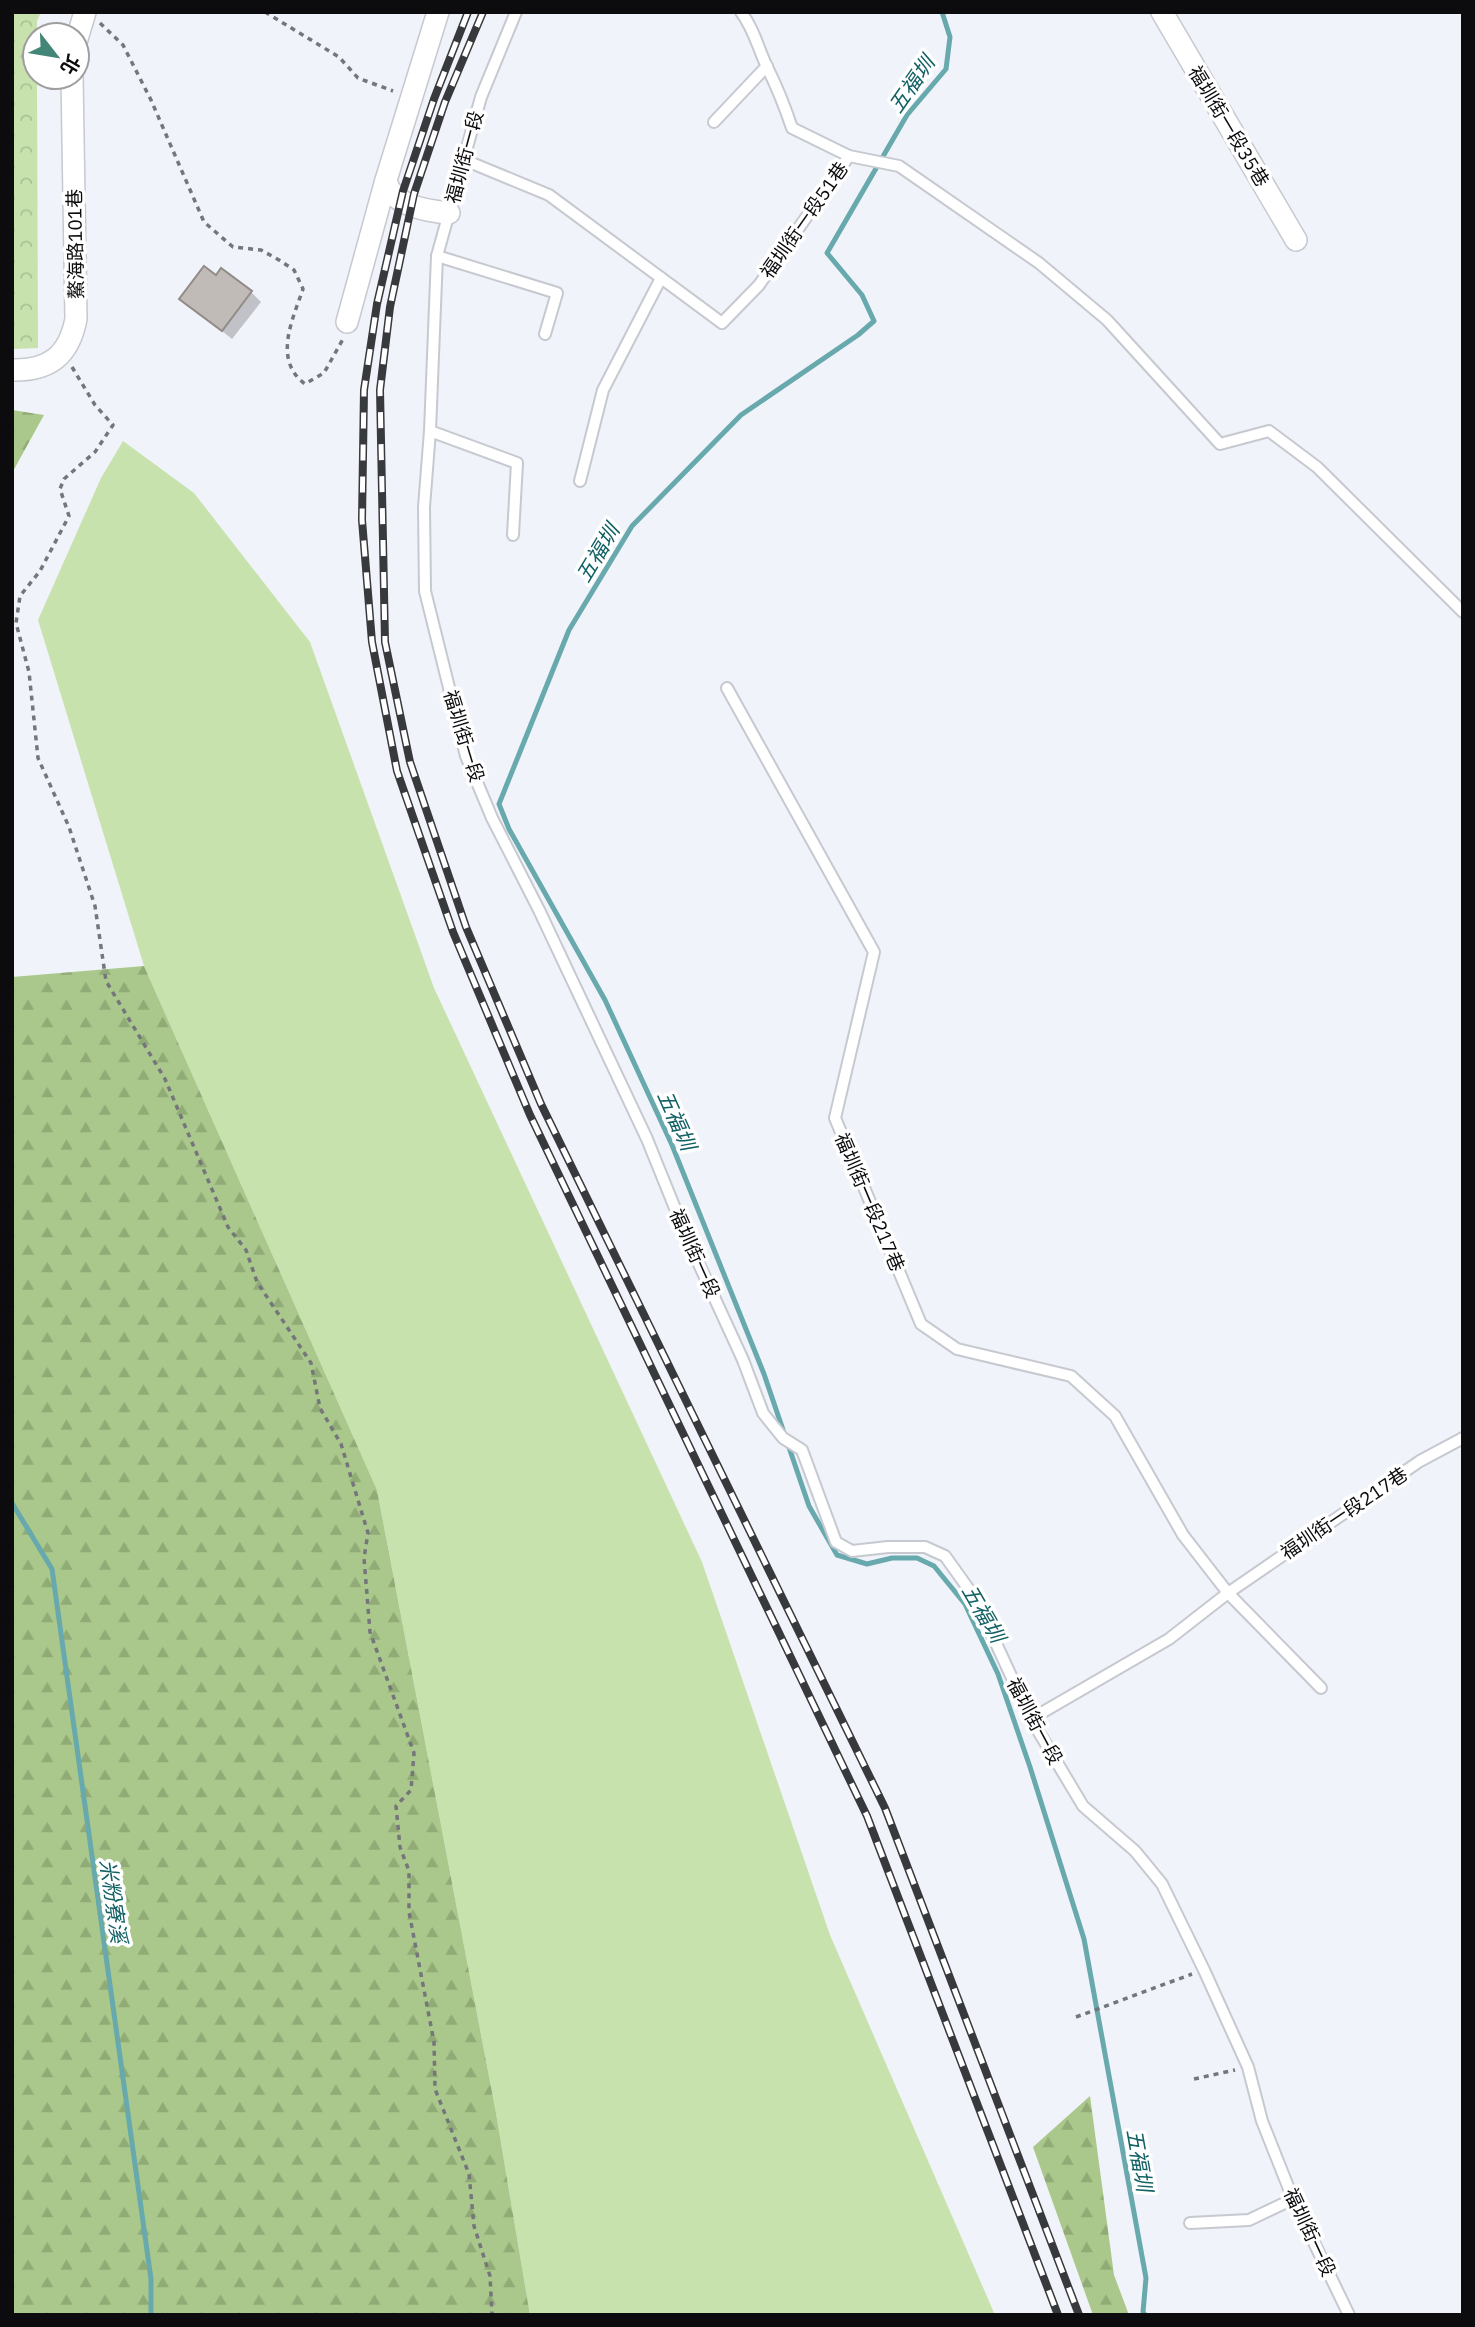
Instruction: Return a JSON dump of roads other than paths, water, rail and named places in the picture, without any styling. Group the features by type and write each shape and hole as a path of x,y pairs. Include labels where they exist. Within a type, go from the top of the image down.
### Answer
{"street":[{"path":"348,322 386,180 438,12"},
{"name":"福圳街一段35巷","path":"1162,12 1296,240"},
{"name":"鰲海路101巷","path":"12,370 30,370 62,354 72,338 76,319 72,91"},
{"path":"386,180 387,189 396,196 425,211 449,213"}],"lane":[{"name":"福圳街一段","path":"516,12 481,97 437,256 424,507 425,590 466,755 492,818 647,1139 687,1238 743,1360 763,1413 783,1438 802,1450 836,1542 852,1551 925,1547 945,1556 975,1598 1031,1719 1083,1806 1135,1851 1161,1884 1204,1969 1248,2067 1262,2121 1293,2199 1349,2315"},
{"name":"福圳街一段51巷","path":"462,159 549,195 722,323 759,285 850,156 792,128 777,84 743,13"},
{"path":"714,122 767,66"},
{"path":"850,156 899,166 1039,262 1107,320 1220,444 1269,431 1317,467 1463,612"},
{"path":"437,256 557,293 545,334"},
{"path":"580,481 603,390 661,278"},
{"path":"430,431 517,463 513,535"},
{"name":"福圳街一段217巷","path":"727,688 874,952 835,1118 921,1324 957,1349 1071,1376 1115,1416 1183,1535 1228,1593 1321,1688"},
{"name":"福圳街一段217巷","path":"1031,1719 1169,1639 1228,1593 1420,1461 1463,1438"},
{"path":"1189,2223 1250,2220 1293,2199"}],"waterway":[{"name":"五福圳","path":"942,12 950,37 946,69 907,115 827,253 862,295 874,321 858,335 741,415 632,526 569,630 499,804 509,829 605,1000 672,1145 764,1374 809,1506 837,1555 867,1564 892,1558 917,1558 934,1566 965,1604 998,1674 1084,1939 1146,2278 1145,2315"},
{"name":"米粉寮溪","path":"12,1503 52,1569 151,2279 151,2315"}],"railway":[{"path":"468,12 434,99 403,191 377,304 364,390 362,520 372,642 397,771 453,932 530,1115 867,1816 1058,2315"},
{"path":"483,12 445,102 414,194 390,307 380,390 385,642 410,762 466,927 541,1104 885,1808 1079,2315"}]}
